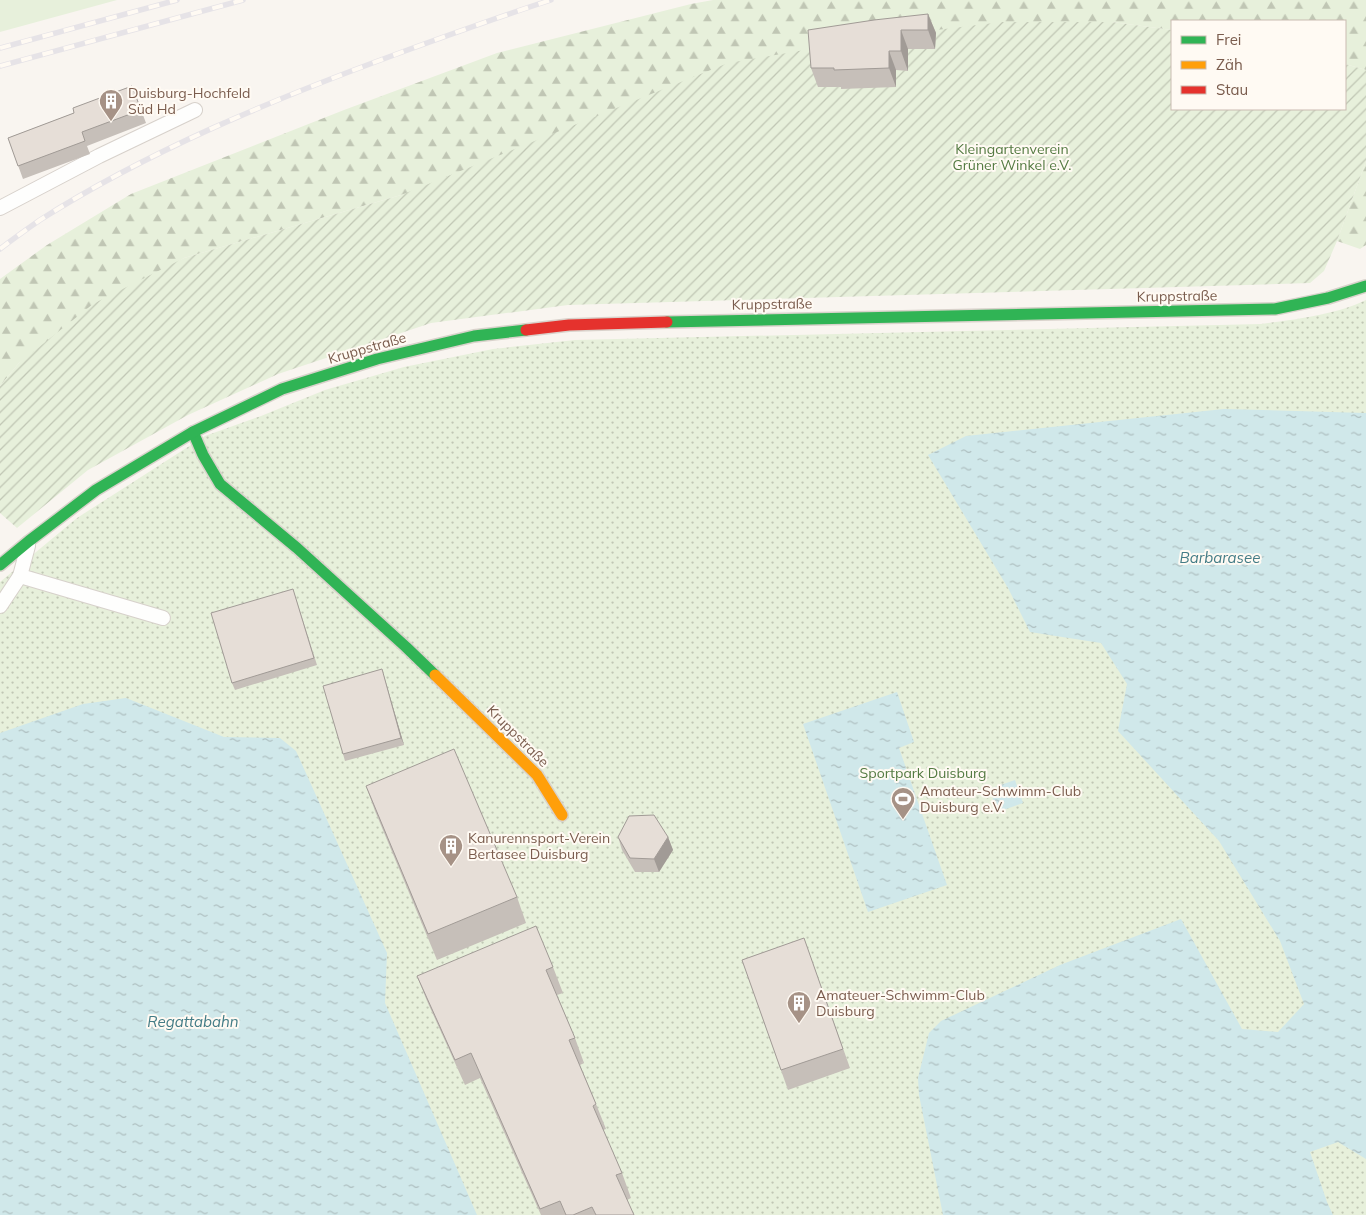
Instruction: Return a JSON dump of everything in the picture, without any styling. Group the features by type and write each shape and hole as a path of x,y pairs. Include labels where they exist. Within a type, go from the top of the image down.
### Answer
{"street":[{"name":"Kruppstraße","path":"0,565 96,490 193,432 282,389 377,359 474,336 569,324 1275,309 1328,298 1366,286"},
{"name":"Kruppstraße","path":"193,432 203,455 220,484 297,548 406,647 537,775 562,815"}],"lane":[{"path":"2,203 195,110"},
{"path":"0,606 20,576 29,541"},
{"path":"20,576 163,618"}],"green space":[{"path":"0,0 117,0 0,32"},
{"path":"713,0 1366,0 1366,70 1346,64 1346,20 1171,20 1171,30 1112,22 401,195 184,258 19,363 0,386 0,279 47,245 131,194 344,110 497,53"},
{"name":"Kleingartenverein Grüner Winkel e.V.","path":"1002,22 1112,22 1171,30 1171,110 1346,110 1346,64 1366,70 1366,161 1324,271 1310,283 568,305 431,323 278,374 188,415 88,470 17,528 0,513 0,386 19,363 93,304 184,258 401,195 728,63 887,36"},
{"path":"1366,161 1366,245 1360,249 1337,241"},
{"name":"Sportpark Duisburg","path":"1366,300 1366,1215 0,1215 0,582 77,518 205,436 325,390 404,367 493,349 575,340 1261,324 1329,313"}],"water":[{"name":"Barbarasee","path":"1224,409 1366,413 1366,1159 1338,1142 1310,1152 1333,1215 943,1215 919,1095 918,1078 929,1033 941,1021 1060,965 1181,919 1242,1029 1278,1032 1304,1004 1280,941 1219,841 1118,731 1127,684 1101,643 1030,632 1008,588 928,455 966,436"},
{"path":"897,692 914,742 899,748 947,885 868,912 803,724"},
{"name":"Regattabahn","path":"126,698 224,737 280,738 296,751 387,953 385,1003 477,1215 0,1215 0,733 83,704"},
{"path":"1015,780 1023,803 998,812 989,789"}],"building":[{"path":"928,14 928,30 901,30 901,51 889,51 889,68 834,70 834,68 811,68 808,30"},
{"path":"132,86 141,110 82,132 85,141 18,166 8,138 74,113 73,108"},
{"path":"293,589 314,658 232,683 211,613"},
{"path":"382,669 401,738 343,754 323,686"},
{"name":"Kanurennsport-Verein Bertasee Duisburg","path":"454,749 517,897 428,934 366,786"},
{"path":"654,815 668,837 654,859 630,858 618,837 629,816"},
{"path":"536,926 553,967 546,970 575,1038 569,1040 596,1104 593,1106 622,1173 616,1175 634,1215 596,1215 592,1207 573,1215 566,1215 560,1201 540,1209 471,1053 455,1060 417,976"},
{"name":"Amateuer-Schwimm-Club Duisburg","path":"804,938 843,1049 781,1070 742,960"}],"railway":[{"path":"0,48 177,0"},
{"path":"0,66 243,0"},
{"path":"0,249 40,220 82,195 125,171 212,128 348,72 551,0"}],"traffic: fast":[{"path":"667,322 1275,309 1328,298 1366,286"},
{"path":"0,565 96,490 193,432 282,389 377,359 474,336 526,330"},
{"path":"193,432 203,455 220,484 297,548 435,675"}],"traffic: slow":[{"path":"435,675 537,775 562,815"}],"traffic: jam":[{"path":"526,330 569,325 667,322"}],"place":[{"name":"Duisburg-Hochfeld Süd Hd","path":"111,122"},
{"name":"Amateur-Schwimm-Club Duisburg e.V.","path":"903,820"},
{"name":"Kanurennsport-Verein Bertasee Duisburg","path":"451,867"},
{"name":"Amateuer-Schwimm-Club Duisburg","path":"799,1024"}]}
